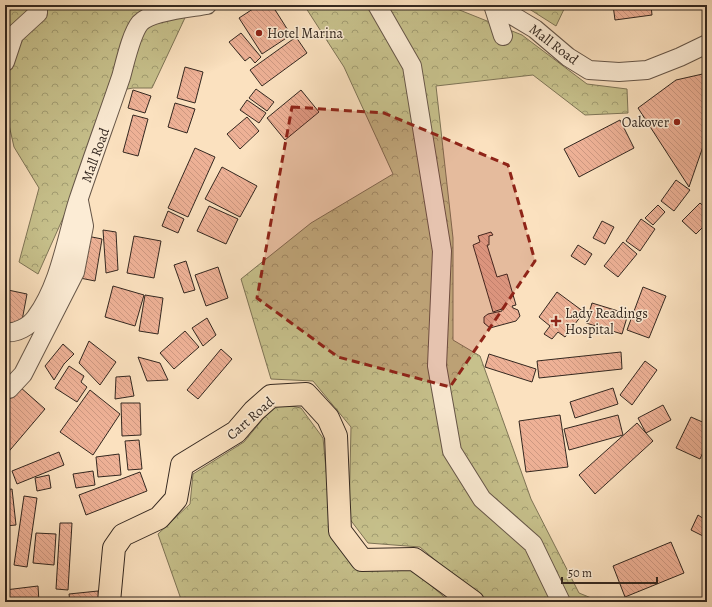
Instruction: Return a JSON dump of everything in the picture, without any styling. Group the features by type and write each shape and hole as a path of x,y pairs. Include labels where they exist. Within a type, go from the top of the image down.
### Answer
{"main road":[{"name":"Cart Road","path":"109,602 114,548 123,535 158,518 176,499 182,465 236,432 254,411 272,396 306,394 328,418 336,436 340,531 362,560 414,559 473,602"}],"street":[{"path":"5,62 14,35 38,13 38,5"},
{"name":"Mall Road","path":"5,332 10,333 22,329 36,318 52,289 78,200 103,133 133,39 140,23 155,15 207,5"},
{"path":"377,5 412,66 442,251 437,366 452,451 482,499 533,544 561,602"},
{"path":"494,5 503,36"},
{"name":"Mall Road","path":"494,5 536,29 568,57 589,70 619,72 647,70 680,58 707,44"},
{"path":"5,389 9,389 23,374 75,272 84,226 78,200"}],"highlighted area":[{"path":"292,107 384,113 508,165 535,261 450,387 338,357 257,298"}],"green space":[{"path":"5,5 191,5 152,88 133,88 110,92 72,198 38,274 19,262 39,188 14,147 5,107"},
{"path":"304,5 447,5 522,35 587,84 627,89 628,113 585,115 533,75 436,86 453,238 453,340 480,356 531,499 579,593 601,602 484,602 420,547 368,543 349,518 351,427 313,381 271,379 241,279 311,223 393,174 344,67"},
{"path":"523,5 566,5 556,26"},
{"path":"276,403 301,408 323,438 332,532 358,568 412,569 450,602 182,602 158,534 190,504 193,474 244,442"}],"building":[{"path":"259,5 272,5 291,35 262,54 239,18"},
{"path":"613,5 651,5 652,15 615,20"},
{"path":"241,33 261,57 255,63 250,57 245,61 229,42"},
{"path":"296,37 307,53 262,86 250,70"},
{"path":"185,67 203,72 195,103 177,98"},
{"name":"Oakover","path":"707,73 707,135 689,187 638,108 676,80"},
{"path":"256,89 274,102 267,111 249,98"},
{"path":"133,90 151,96 145,113 128,108"},
{"path":"301,90 319,112 285,140 267,118"},
{"path":"247,100 266,113 259,123 240,110"},
{"path":"175,103 195,109 187,133 168,127"},
{"path":"133,115 148,119 138,156 123,152"},
{"path":"247,117 259,131 240,149 227,134"},
{"path":"620,120 634,148 579,177 564,149"},
{"path":"195,148 215,157 188,217 168,208"},
{"path":"222,167 257,186 240,217 205,199"},
{"path":"676,180 690,190 674,211 661,201"},
{"path":"700,203 707,209 707,223 696,234 682,221"},
{"path":"658,205 665,212 653,225 645,218"},
{"path":"209,206 238,219 226,244 197,231"},
{"path":"168,211 184,219 178,233 162,226"},
{"path":"641,219 655,229 640,251 626,241"},
{"path":"602,221 614,227 605,244 593,238"},
{"path":"103,230 116,232 118,270 106,273"},
{"path":"491,232 493,235 489,236 489,245 487,245 497,277 507,274 516,305 512,306 518,310 520,316 516,321 490,328 484,323 484,317 488,314 502,311 502,309 493,312 473,245 480,242 478,236"},
{"path":"87,236 102,239 95,281 80,278"},
{"path":"134,236 161,241 154,278 127,273"},
{"path":"623,242 637,254 618,277 604,266"},
{"path":"578,245 592,254 585,265 571,256"},
{"path":"186,261 195,290 184,293 174,265"},
{"path":"218,267 228,298 206,306 195,275"},
{"path":"113,286 144,295 135,326 105,317"},
{"path":"643,287 666,296 649,338 627,330"},
{"path":"8,290 27,294 21,326 5,322 5,297"},
{"path":"557,292 584,312 565,337 558,332 552,339 544,334 550,326 539,317"},
{"path":"145,295 163,298 158,334 139,331"},
{"path":"592,303 628,314 622,334 586,323"},
{"path":"707,308 707,317 703,314"},
{"path":"207,318 216,335 203,346 192,328"},
{"path":"185,331 199,347 174,369 160,353"},
{"path":"89,341 116,362 100,385 79,363"},
{"path":"63,344 74,354 64,364 54,380 45,366"},
{"path":"221,349 232,359 198,399 187,390"},
{"path":"621,352 622,369 539,378 537,361"},
{"path":"489,354 536,369 532,382 485,367"},
{"path":"138,357 160,363 168,380 147,381"},
{"path":"645,361 657,370 632,405 620,395"},
{"path":"69,366 84,376 81,382 87,387 77,402 55,388"},
{"path":"130,376 134,396 115,399 116,377"},
{"path":"20,387 45,409 5,456 5,405"},
{"path":"613,388 618,404 575,418 570,402"},
{"path":"90,390 120,414 93,455 60,432"},
{"path":"121,403 140,403 141,435 122,436"},
{"path":"663,405 671,420 646,433 638,418"},
{"path":"560,415 568,467 526,472 519,421"},
{"path":"618,415 623,435 569,450 564,429"},
{"path":"691,417 707,424 707,443 700,459 676,448"},
{"path":"637,423 653,441 595,494 579,475"},
{"path":"139,440 142,469 128,470 125,441"},
{"path":"59,452 64,465 17,484 12,471"},
{"path":"119,454 121,475 98,477 96,457"},
{"path":"93,471 95,485 76,488 73,474"},
{"path":"140,472 147,491 86,515 79,495"},
{"path":"49,475 51,488 37,491 35,478"},
{"path":"12,489 16,525 5,526 5,490"},
{"path":"24,496 37,498 27,567 14,565"},
{"path":"698,515 707,521 707,538 691,530"},
{"path":"60,523 72,523 68,590 56,589"},
{"path":"36,533 56,534 54,565 33,563"},
{"path":"671,542 684,573 625,597 613,566"},
{"path":"38,586 39,602 5,602 5,590"},
{"path":"98,591 99,602 70,602 69,594"}],"place":[{"name":"Hotel Marina","path":"259,33"},
{"name":"Oakover","path":"677,122"},
{"name":"Lady Readings Hospital","path":"556,321"}]}
